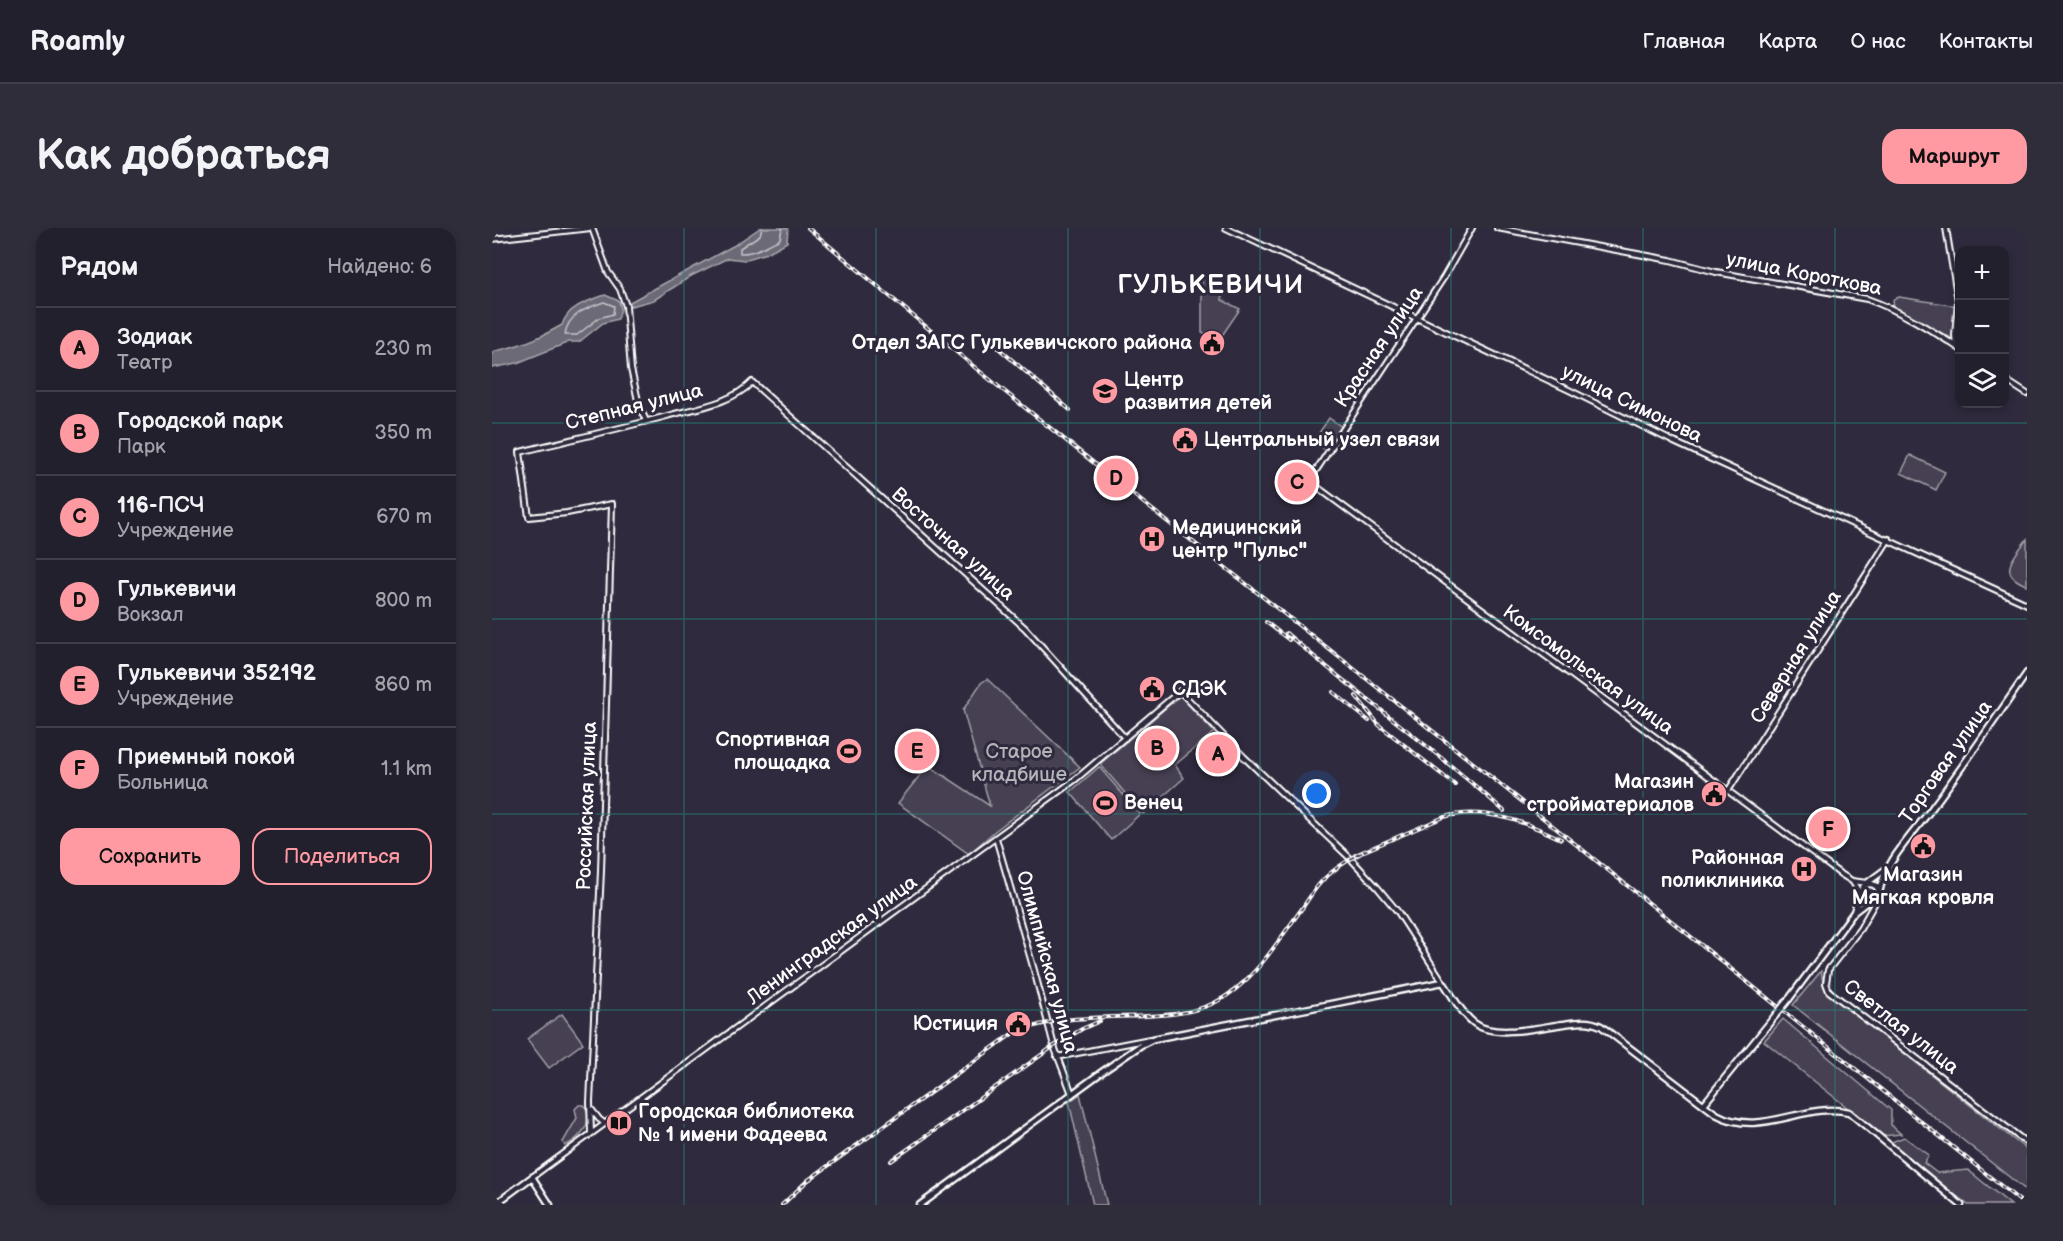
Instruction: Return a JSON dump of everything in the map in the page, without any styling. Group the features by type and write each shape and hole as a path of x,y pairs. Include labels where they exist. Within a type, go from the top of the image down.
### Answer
{"main road":[{"name":"Торговая улица","path":"1879,895 1882,878 1888,867 2027,673"},
{"name":"Торговая улица","path":"1867,884 1888,867"},
{"path":"1704,1104 1789,999 1854,912 1867,902 1875,900 1879,895 1876,886 1867,884 1862,888 1854,912"},
{"path":"1860,893 1867,902"},
{"path":"920,1205 1072,1094 1153,1039 1443,982 1472,1022 1487,1030 1514,1030 1593,1022 1722,1117 1744,1123 1759,1123 1830,1110 1849,1112 1961,1205"},
{"path":"532,1177 550,1205"},
{"name":"Ленинградская улица","path":"494,1205 532,1177"}],"street":[{"path":"492,239 592,228 608,272 620,289 626,306 631,369 646,421"},
{"name":"улица Симонова","path":"1226,228 1674,442 2027,604"},
{"name":"Красная улица","path":"1309,481 1417,318 1472,228"},
{"name":"улица Короткова","path":"1497,228 1670,260 1702,269 1867,298 1920,323 1955,346"},
{"path":"1946,228 1958,300"},
{"name":"Степная улица","path":"612,504 567,513 529,517 520,452 646,421 727,398 745,389 752,382"},
{"name":"Восточная улица","path":"752,382 1024,628 1125,738"},
{"path":"2009,382 2027,394"},
{"name":"Комсомольская улица","path":"1309,481 1728,791 1852,880 1867,884"},
{"name":"Российская улица","path":"591,1133 590,1108 601,871 612,504"},
{"name":"Северная улица","path":"1728,791 1888,539"},
{"name":"Ленинградская улица","path":"532,1177 1082,774 1180,691 1378,888 1398,912 1443,982"},
{"name":"Олимпийская улица","path":"996,838 1057,1057 1072,1094"},
{"name":"Комсомольская улица","path":"1852,880 1860,893"},
{"name":"Светлая улица","path":"1879,895 1870,914 1828,970 1826,983 1829,991 2027,1143"},
{"path":"1867,902 1870,914"},
{"path":"1057,1057 1153,1039"},
{"path":"590,1108 605,1123"}],"green space":[{"path":"1202,274 1223,283 1222,300 1240,309 1221,337 1202,333"},
{"path":"1899,297 1955,306 1955,340 1894,308 1893,300"},
{"path":"1329,418 1342,427 1326,450 1313,442"},
{"path":"1910,455 1945,472 1936,490 1901,473"},
{"path":"2027,539 2026,585 2012,575 2010,564"},
{"name":"Старое кладбище","path":"987,679 1080,767 996,830 969,854 898,803 928,765 990,806 963,710 981,683"},
{"path":"1180,696 1214,732 1175,765 1184,778 1143,814 1100,764"},
{"name":"Венец","path":"1099,767 1140,814 1111,840 1070,792"},
{"path":"1821,971 1824,987 1829,994 2027,1150 2027,1191 1793,1005"},
{"path":"562,1014 583,1043 549,1068 527,1039"},
{"path":"1783,1019 1891,1110 1891,1125 1901,1134 1883,1136 1764,1041"},
{"path":"1080,1094 1107,1205 1093,1205 1069,1102"},
{"path":"579,1105 584,1105 587,1111 587,1124 576,1139 565,1146 563,1142 577,1118 575,1109"},
{"path":"1904,1137 1929,1155 1924,1163 1937,1173 1968,1170 2011,1205 1968,1205 1889,1143"}],"water":[{"path":"760,228 788,228 787,242 767,253 744,260 728,258 691,276 654,300 631,306 630,302 733,246"},
{"path":"605,295 619,301 621,309 618,319 603,323 579,342 569,342 517,363 492,368 492,352 544,335 562,325 574,309"}],"railway":[{"path":"808,228 978,370 1548,822 2025,1205"},
{"path":"996,346 1070,410"},
{"path":"1266,622 1289,640"},
{"path":"1286,633 1504,811"},
{"path":"1333,692 1369,721"},
{"path":"1356,696 1379,725 1455,785"},
{"path":"1355,855 1444,817 1459,814 1474,813 1504,818 1561,839"},
{"path":"782,1205 807,1181 1012,1034 1061,1020 1181,1013 1214,1003 1228,995 1264,961 1322,881 1338,867 1363,852"},
{"path":"891,1161 1054,1046 1100,1021"}],"place":[{"name":"Отдел ЗАГС Гулькевичского района","path":"1212,343"},
{"name":"Центр развития детей","path":"1105,391"},
{"name":"Центральный узел связи","path":"1185,440"},
{"name":"Гулькевичи","path":"1116,478"},
{"name":"116-ПСЧ","path":"1297,482"},
{"name":"Медицинский центр \"Пульс\"","path":"1152,539"},
{"name":"СДЭК","path":"1152,689"},
{"name":"Городской парк","path":"1157,748"},
{"name":"Спортивная площадка","path":"849,751"},
{"name":"Гулькевичи 352192","path":"917,751"},
{"name":"Зодиак","path":"1218,754"},
{"name":"Магазин стройматериалов","path":"1714,794"},
{"name":"Венец","path":"1105,803"},
{"name":"Приемный покой","path":"1828,829"},
{"name":"Магазин Мягкая кровля","path":"1923,846"},
{"name":"Районная поликлиника","path":"1804,869"},
{"name":"Юстиция","path":"1018,1024"},
{"name":"Городская библиотека № 1 имени Фадеева","path":"619,1123"}],"district":[{"name":"ГУЛЬКЕВИЧИ","path":"1211,285"}]}
